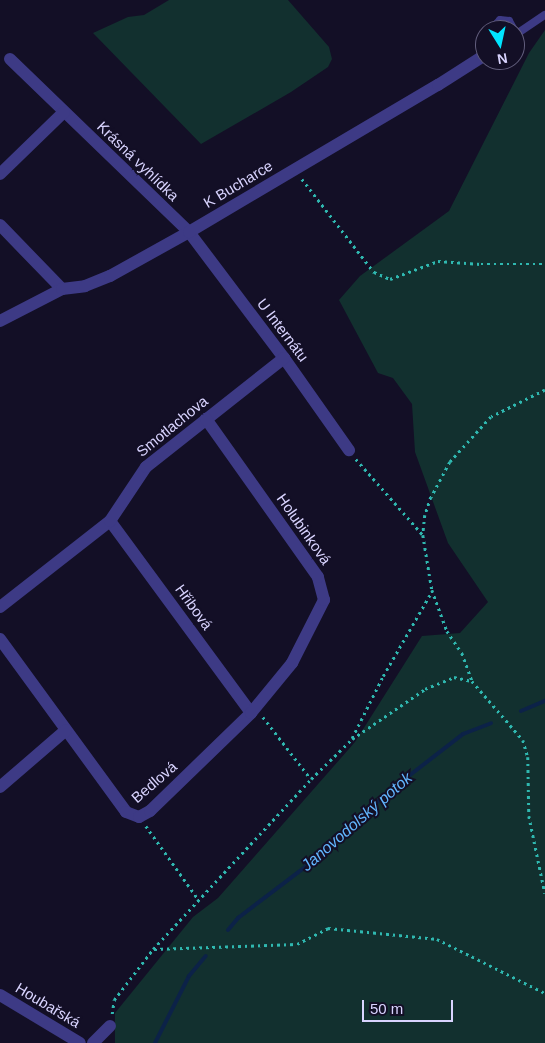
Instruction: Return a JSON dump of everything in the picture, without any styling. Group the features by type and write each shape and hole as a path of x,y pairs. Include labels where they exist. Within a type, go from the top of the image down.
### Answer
{"street":[{"name":"Krásná vyhlídka","path":"10,59 189,232"},
{"name":"K Bucharce","path":"0,321 62,289 86,286 110,276 189,232 438,85 475,59"},
{"path":"0,174 64,112"},
{"path":"0,225 62,289"},
{"name":"U Internátu","path":"189,232 284,358 349,450"},
{"name":"Smotlachova","path":"0,606 110,521 146,467 284,358"},
{"name":"Holubinková","path":"206,419 318,576 324,600 292,663 251,713"},
{"name":"Hřibová","path":"110,521 251,713"},
{"name":"Bedlová","path":"0,639 126,812 139,817 150,811 251,713"},
{"path":"0,787 66,730"},
{"name":"Houbařská","path":"0,995 80,1043"},
{"path":"92,1043 110,1026"}],"lane":[{"path":"525,28 545,14"}],"path":[{"path":"294,170 374,272 390,279 438,260 481,264 545,264"},
{"path":"545,390 491,417 450,462 431,496 425,515 423,535 432,590 447,631 462,653 472,681 523,740 528,757 529,816 545,893"},
{"path":"349,450 380,489 423,535"},
{"path":"352,739 384,676 432,590"},
{"path":"110,1026 114,1000 153,949 311,779 352,739 425,689 454,677 472,681"},
{"path":"251,713 262,715 311,779"},
{"path":"139,817 198,899"},
{"path":"153,949 297,944 328,928 437,939 545,993"}],"green space":[{"path":"169,0 288,0 329,47 332,59 328,67 291,92 201,144 93,33 128,17 144,15"},
{"path":"545,30 545,1043 115,1043 115,1013 193,917 218,898 355,742 422,636 460,633 488,602 448,543 415,452 412,404 393,378 378,373 339,300 360,276 449,211 520,70 525,70 525,61"}],"waterway":[{"name":"Janovodolský potok","path":"521,711 545,701"},
{"name":"Janovodolský potok","path":"228,930 238,918 321,855 388,792 463,734 491,723"},
{"name":"Janovodolský potok","path":"155,1043 189,976 206,956"}]}
